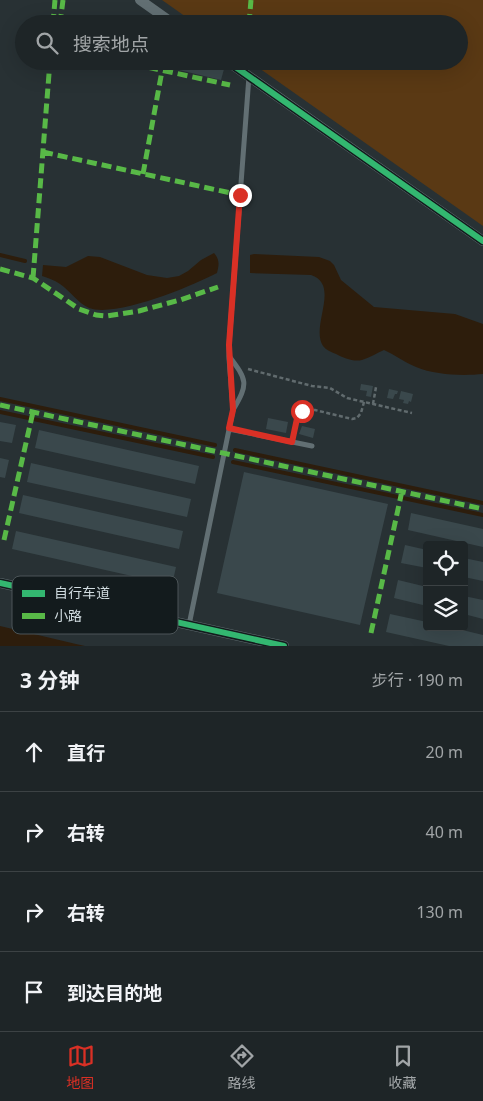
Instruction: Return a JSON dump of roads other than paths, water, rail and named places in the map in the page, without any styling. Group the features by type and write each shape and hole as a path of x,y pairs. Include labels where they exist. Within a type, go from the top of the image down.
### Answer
{"street":[{"path":"140,0 161,15"},
{"path":"240,70 483,241"},
{"path":"178,623 284,646"}],"lane":[{"path":"189,625 233,410 229,355 249,76"},
{"path":"229,355 244,378 245,384 244,391 233,410"},
{"path":"229,428 312,446"}],"waterway":[{"path":"0,255 25,261"},
{"path":"0,399 215,445"},
{"path":"0,412 213,457"},
{"path":"235,450 483,503"},
{"path":"233,462 483,515"}]}
